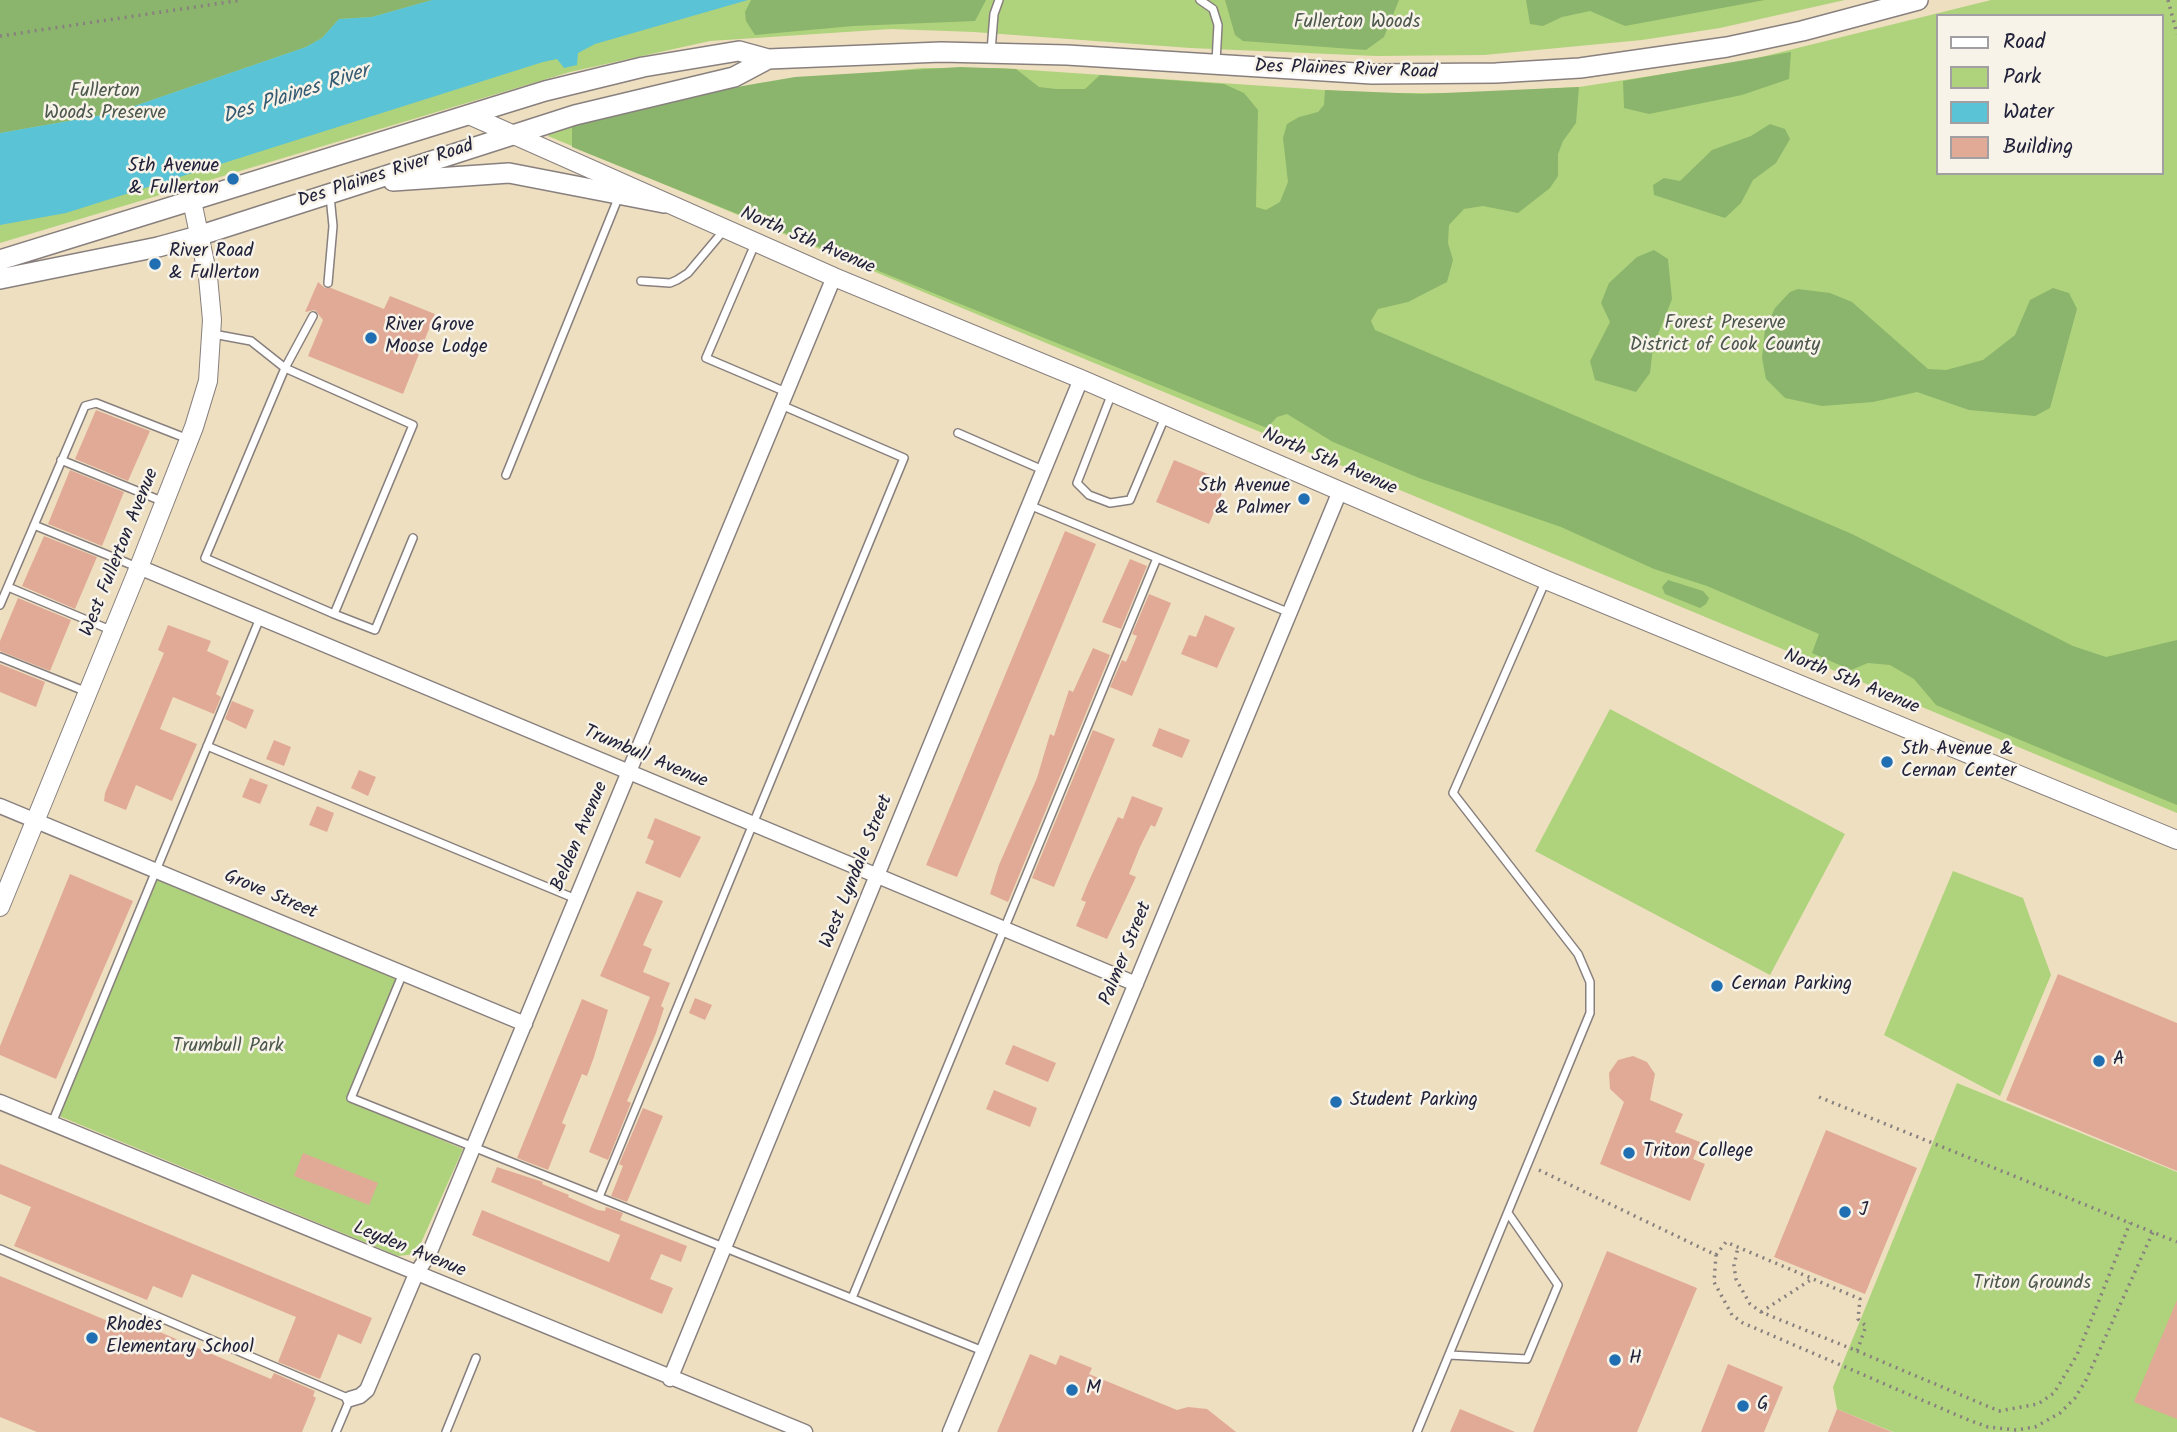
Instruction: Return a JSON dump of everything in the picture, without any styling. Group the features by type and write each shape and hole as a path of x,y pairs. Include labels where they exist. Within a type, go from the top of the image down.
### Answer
{"main road":[{"name":"Des Plaines River Road","path":"0,260 545,91 643,67 739,51 768,59 991,53 1067,55 1216,66 1430,75 1580,68 1727,47 1802,31 1918,0"},
{"name":"Des Plaines River Road","path":"0,279 158,247 198,236 513,134 631,100 734,77 768,59"},
{"path":"361,184 509,173 623,189 664,203"}],"street":[{"path":"469,115 623,189"},
{"name":"West Fullerton Avenue","path":"0,906 139,567 189,440 208,381 212,334 208,277 192,201"},
{"name":"North 5th Avenue","path":"664,203 1166,415 1546,580 2177,840"},
{"name":"Belden Avenue","path":"350,1399 367,1390 416,1275 429,1254 834,277"},
{"name":"West Lyndale Street","path":"670,1379 1081,379"},
{"name":"Palmer Street","path":"950,1432 1340,491"},
{"name":"Trumbull Avenue","path":"139,567 1136,984"},
{"name":"Grove Street","path":"0,806 525,1024"},
{"name":"Leyden Avenue","path":"0,1102 416,1275 805,1432"}],"lane":[{"path":"991,53 994,14 999,0"},
{"path":"1200,0 1213,9 1218,25 1216,66"},
{"path":"506,475 623,189"},
{"path":"328,283 333,226 330,195"},
{"path":"641,281 670,283 677,280 688,273 725,229"},
{"path":"599,1197 904,458 706,358 755,243"},
{"path":"313,316 285,368 205,558 375,630 413,538"},
{"path":"212,334 251,341 285,368 413,425 334,614"},
{"path":"1112,392 1077,483 1089,495 1110,503 1130,500 1166,415"},
{"path":"0,605 81,411 90,403 189,440"},
{"path":"958,433 1043,470"},
{"path":"61,460 164,502"},
{"path":"1029,505 1290,612"},
{"path":"34,525 139,567"},
{"path":"852,1298 1157,558"},
{"path":"1417,1432 1590,1013 1590,982 1578,954 1453,793 1546,580"},
{"path":"8,587 113,631"},
{"path":"52,1124 260,618"},
{"path":"0,657 88,692"},
{"path":"207,746 576,899"},
{"path":"404,973 351,1098 984,1351"},
{"path":"1449,1355 1527,1359 1558,1285 1508,1213"},
{"path":"0,1249 350,1399 336,1432"},
{"path":"446,1432 476,1358"}],"path":[{"path":"0,36 242,0"},
{"path":"2168,0 2177,34"},
{"path":"1819,1097 2177,1242"},
{"path":"1539,1170 1716,1255"},
{"path":"1738,1247 1734,1266 1740,1289 1750,1304 1761,1312 1999,1411 2038,1404 2054,1393 2077,1355 2130,1223"},
{"path":"1857,1351 1866,1326 1858,1319 1860,1299 1726,1242 1716,1255 1714,1282 1732,1315 1743,1323 1966,1419 1987,1427 2016,1430 2035,1427 2060,1413 2075,1398 2086,1380 2153,1232"},
{"path":"1761,1312 1812,1279"}],"green space":[{"name":"Fullerton Woods Preserve","path":"0,0 1845,0 1720,28 1642,40 1484,55 1376,56 1190,48 974,32 891,29 710,41 570,72 0,243"},
{"path":"0,0 432,0 372,17 339,19 322,38 306,47 114,113 0,133"},
{"path":"751,0 986,0 975,21 853,26 755,35 746,21 745,12"},
{"name":"Fullerton Woods","path":"1225,0 1399,0 1384,37 1366,50 1243,41 1235,35"},
{"path":"1526,0 1765,0 1625,26 1590,11 1562,17 1543,26 1530,24"},
{"name":"Forest Preserve District of Cook County","path":"1991,0 2177,0 2177,813 548,136 551,132 759,83 923,68 999,68 1369,93 1469,93 1579,87 1741,62"},
{"path":"1791,52 1789,79 1742,95 1649,114 1624,108 1623,81"},
{"path":"960,67 1016,69 1039,87 1056,89 1085,89 1100,75 1224,84 1244,93 1258,110 1256,207 1266,210 1280,202 1288,182 1283,138 1287,124 1299,117 1318,112 1324,105 1325,90 1422,94 1579,87 1576,123 1563,141 1558,154 1558,176 1550,188 1518,213 1483,206 1464,209 1449,225 1448,243 1453,260 1447,282 1408,302 1378,309 1371,321 1375,330 1852,534 2073,646 2106,657 2177,640 2177,805 1936,705 1914,679 1890,665 1868,663 1851,670 1812,653 1819,634 1707,586 1654,569 1561,527 1419,478 1333,442 1287,414 1277,417 1267,428 572,147 572,126 702,93 795,77"},
{"path":"1770,124 1785,129 1790,139 1776,163 1753,180 1741,203 1725,218 1654,195 1653,185 1664,178 1680,181 1712,150 1751,136"},
{"path":"1654,250 1668,259 1672,299 1653,347 1650,373 1636,392 1595,380 1590,361 1610,322 1601,303 1609,283 1637,257"},
{"path":"2053,288 2069,293 2077,309 2050,408 2035,416 1969,410 1917,392 1873,402 1822,406 1785,398 1766,379 1762,358 1765,329 1775,308 1790,292 1798,289 1830,293 1852,302 1928,369 1946,370 1983,360 2015,335 2030,300"},
{"path":"1668,580 1703,591 1709,598 1706,604 1700,608 1665,594 1662,587"},
{"path":"1610,709 1845,834 1770,975 1535,851"},
{"path":"1953,871 2023,898 2051,975 2000,1096 1884,1035"},
{"name":"Trumbull Park","path":"157,880 396,979 347,1100 463,1149 416,1254 398,1256 59,1116"},
{"name":"Triton Grounds","path":"1957,1083 2177,1172 2177,1432 1893,1432 1837,1409 1833,1387"}],"water":[{"name":"Des Plaines River","path":"432,0 748,0 595,44 578,53 577,65 564,68 557,59 543,62 66,213 0,225 0,133 114,113 306,47 322,38 339,19 372,17"}],"building":[{"name":"River Grove Moose Lodge","path":"318,282 325,288 384,309 390,296 435,314 403,394 308,356 323,320 315,310 305,312"},
{"path":"96,410 150,431 128,481 75,459"},
{"path":"1174,460 1227,482 1209,524 1156,502"},
{"path":"70,470 124,492 102,546 48,524"},
{"path":"1065,531 1096,544 957,877 926,865"},
{"path":"44,536 97,557 75,609 22,586"},
{"path":"1130,559 1147,566 1121,629 1102,622"},
{"path":"1149,594 1171,603 1132,696 1110,687 1122,660 1126,662 1137,636 1132,634"},
{"path":"18,598 71,620 50,671 0,651 0,641"},
{"path":"1205,615 1235,628 1217,668 1181,654 1189,635 1196,637"},
{"path":"168,625 211,641 207,651 229,661 216,694 221,697 214,714 173,697 160,729 197,744 172,801 136,785 126,810 104,801 105,793 164,653 158,650"},
{"path":"1093,648 1110,655 1008,902 990,894 999,865 1037,778 1050,734 1054,736 1069,690 1073,692"},
{"path":"0,664 45,682 36,707 0,692"},
{"path":"232,701 254,710 246,729 225,719"},
{"path":"1159,728 1190,740 1182,758 1152,746"},
{"path":"1093,730 1115,739 1054,887 1032,878"},
{"path":"274,740 291,747 284,766 266,759"},
{"path":"359,770 376,777 368,796 351,788"},
{"path":"250,778 268,785 260,804 242,797"},
{"path":"1132,796 1163,808 1155,827 1151,825 1140,847 1129,874 1136,877 1107,939 1076,926 1086,902 1081,900 1088,883 1118,817 1123,819"},
{"path":"317,806 334,813 327,832 309,825"},
{"path":"655,818 701,837 680,878 645,863 654,841 647,838"},
{"path":"70,874 133,901 56,1079 0,1055 0,1046"},
{"path":"637,891 663,901 643,945 652,949 643,972 670,983 661,1006 664,1008 656,1033 627,1101 631,1103 608,1160 589,1152 650,997 600,976"},
{"name":"A","path":"2058,974 2177,1023 2177,1171 2006,1100"},
{"path":"695,998 712,1005 705,1020 689,1013"},
{"path":"582,999 608,1010 587,1076 582,1074 562,1123 566,1125 548,1170 517,1158"},
{"path":"1013,1045 1056,1063 1048,1082 1005,1064"},
{"path":"1633,1056 1647,1062 1655,1074 1650,1100 1683,1114 1675,1132 1700,1142 1693,1159 1705,1164 1690,1201 1600,1164 1624,1102 1610,1089 1609,1073 1618,1060"},
{"path":"994,1090 1037,1108 1030,1127 986,1109"},
{"path":"643,1108 663,1116 627,1202 611,1196 623,1166 619,1164"},
{"name":"J","path":"1826,1130 1917,1168 1865,1294 1774,1257"},
{"path":"303,1153 378,1183 369,1205 294,1176"},
{"path":"0,1164 372,1318 361,1344 338,1334 320,1379 278,1362 296,1317 192,1274 182,1298 153,1286 147,1300 14,1246 31,1207 0,1194"},
{"path":"497,1167 543,1182 542,1184 598,1210 605,1211 606,1207 623,1213 620,1220 687,1246 681,1262 661,1254 650,1279 673,1288 662,1314 472,1235 482,1210 609,1262 620,1235 491,1182"},
{"name":"H","path":"1607,1251 1697,1288 1637,1432 1533,1432"},
{"name":"Rhodes Elementary School","path":"0,1276 132,1331 136,1322 271,1379 274,1373 315,1391 313,1396 316,1398 302,1432 37,1432 0,1417"},
{"path":"2177,1300 2177,1419 2134,1402"},
{"name":"M","path":"1030,1354 1056,1365 1060,1355 1092,1368 1089,1374 1177,1410 1188,1407 1207,1409 1236,1432 997,1432"},
{"name":"G","path":"1728,1364 1783,1387 1764,1432 1701,1432"},
{"path":"1460,1409 1515,1432 1450,1432"},
{"path":"1837,1409 1892,1432 1828,1432"}],"place":[{"name":"5th Avenue & Fullerton","path":"233,179"},
{"name":"River Road & Fullerton","path":"155,264"},
{"name":"River Grove Moose Lodge","path":"371,338"},
{"name":"5th Avenue & Palmer","path":"1304,499"},
{"name":"5th Avenue & Cernan Center","path":"1887,762"},
{"name":"Cernan Parking","path":"1717,986"},
{"name":"A","path":"2099,1061"},
{"name":"Student Parking","path":"1336,1102"},
{"name":"Triton College","path":"1629,1153"},
{"name":"J","path":"1845,1212"},
{"name":"Rhodes Elementary School","path":"92,1338"},
{"name":"H","path":"1615,1360"},
{"name":"M","path":"1072,1390"},
{"name":"G","path":"1743,1406"}]}
